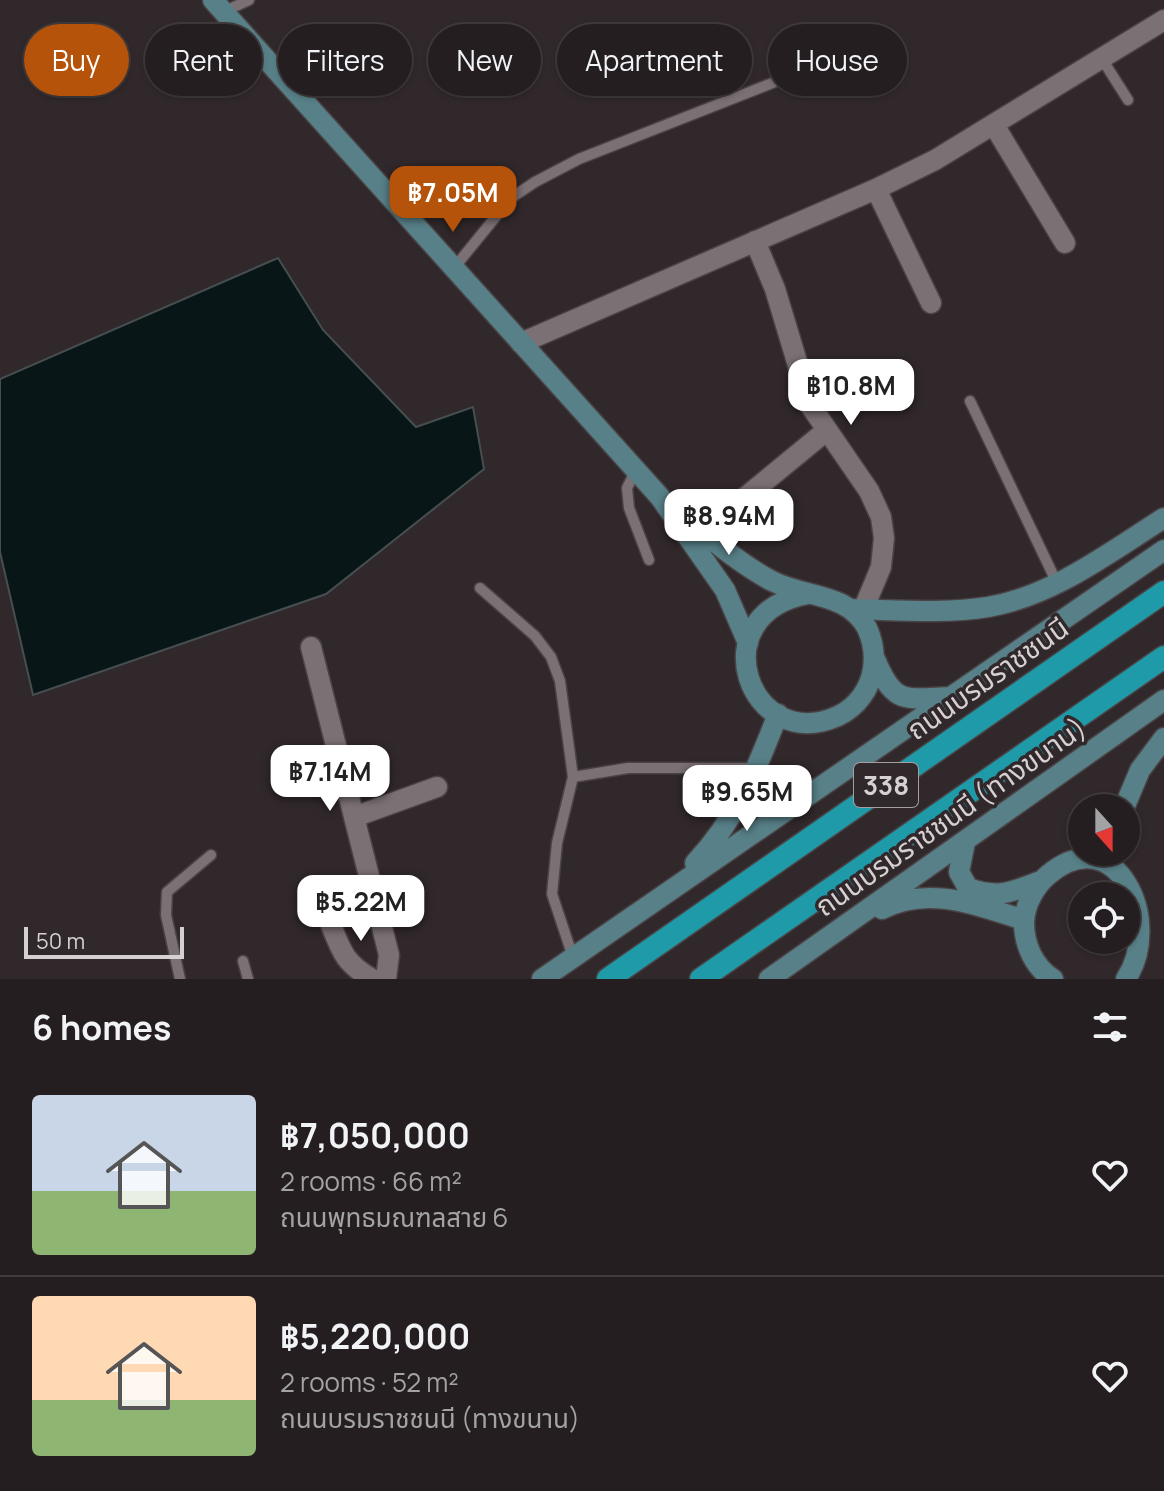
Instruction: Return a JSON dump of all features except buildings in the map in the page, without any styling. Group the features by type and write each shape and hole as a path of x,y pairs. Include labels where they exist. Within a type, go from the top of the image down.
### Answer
{"highway":[{"name":"ถนนบรมราชชนนี","path":"608,979 1164,592"},
{"name":"338","path":"701,979 1164,657"}],"main road":[{"path":"218,6 660,497 725,590 748,643"},
{"path":"660,497 737,559 774,582 858,609 910,611 988,607 1022,598 1057,583 1164,518"},
{"name":"338","path":"542,979 1164,550"},
{"path":"808,594 784,599 765,612 752,630 745,653 747,675 756,696 786,719 808,724 840,715 853,708 867,690 875,659"},
{"path":"858,609 886,687 900,695 915,698 950,697"},
{"name":"ถนนบรมราชชนนี (ทางขนาน)","path":"769,979 1164,700"},
{"name":"338","path":"648,905 715,842 735,812 757,768 778,714"},
{"path":"1130,794 1140,770 1164,738"},
{"path":"965,842 959,872 968,888 988,895 1010,892 1041,881"},
{"path":"1053,979 1033,958 1025,940 1024,920 1029,899 1041,881 1068,864"},
{"path":"1124,866 1146,889 1155,909 1156,931 1151,952 1138,970 1126,979"},
{"path":"826,938 908,899 942,896 1024,920"}],"street":[{"path":"521,343 876,189 935,160 1164,20"},
{"path":"994,125 1065,243"},
{"path":"876,189 931,303"},
{"path":"755,241 775,289 810,405 862,479 881,517 884,538 881,567 858,609"},
{"path":"703,532 826,431"},
{"path":"311,647 389,955 386,979"},
{"path":"354,817 437,787"},
{"path":"331,925 349,964 372,979"}],"lane":[{"path":"218,6 249,0"},
{"path":"1102,59 1128,100"},
{"path":"454,268 511,198 535,182 579,159 768,85"},
{"path":"970,401 1057,583"},
{"path":"636,470 627,488 629,508 649,560"},
{"path":"480,588 535,636 551,657 560,681 573,777 557,843 552,894 573,957"},
{"path":"573,777 628,768 757,768"},
{"path":"180,979 166,915 167,892 211,855"},
{"path":"243,961 248,979"}],"shaded area":[{"path":"278,258 323,330 416,427 473,407 484,469 326,594 33,695 0,552 0,379"}]}
